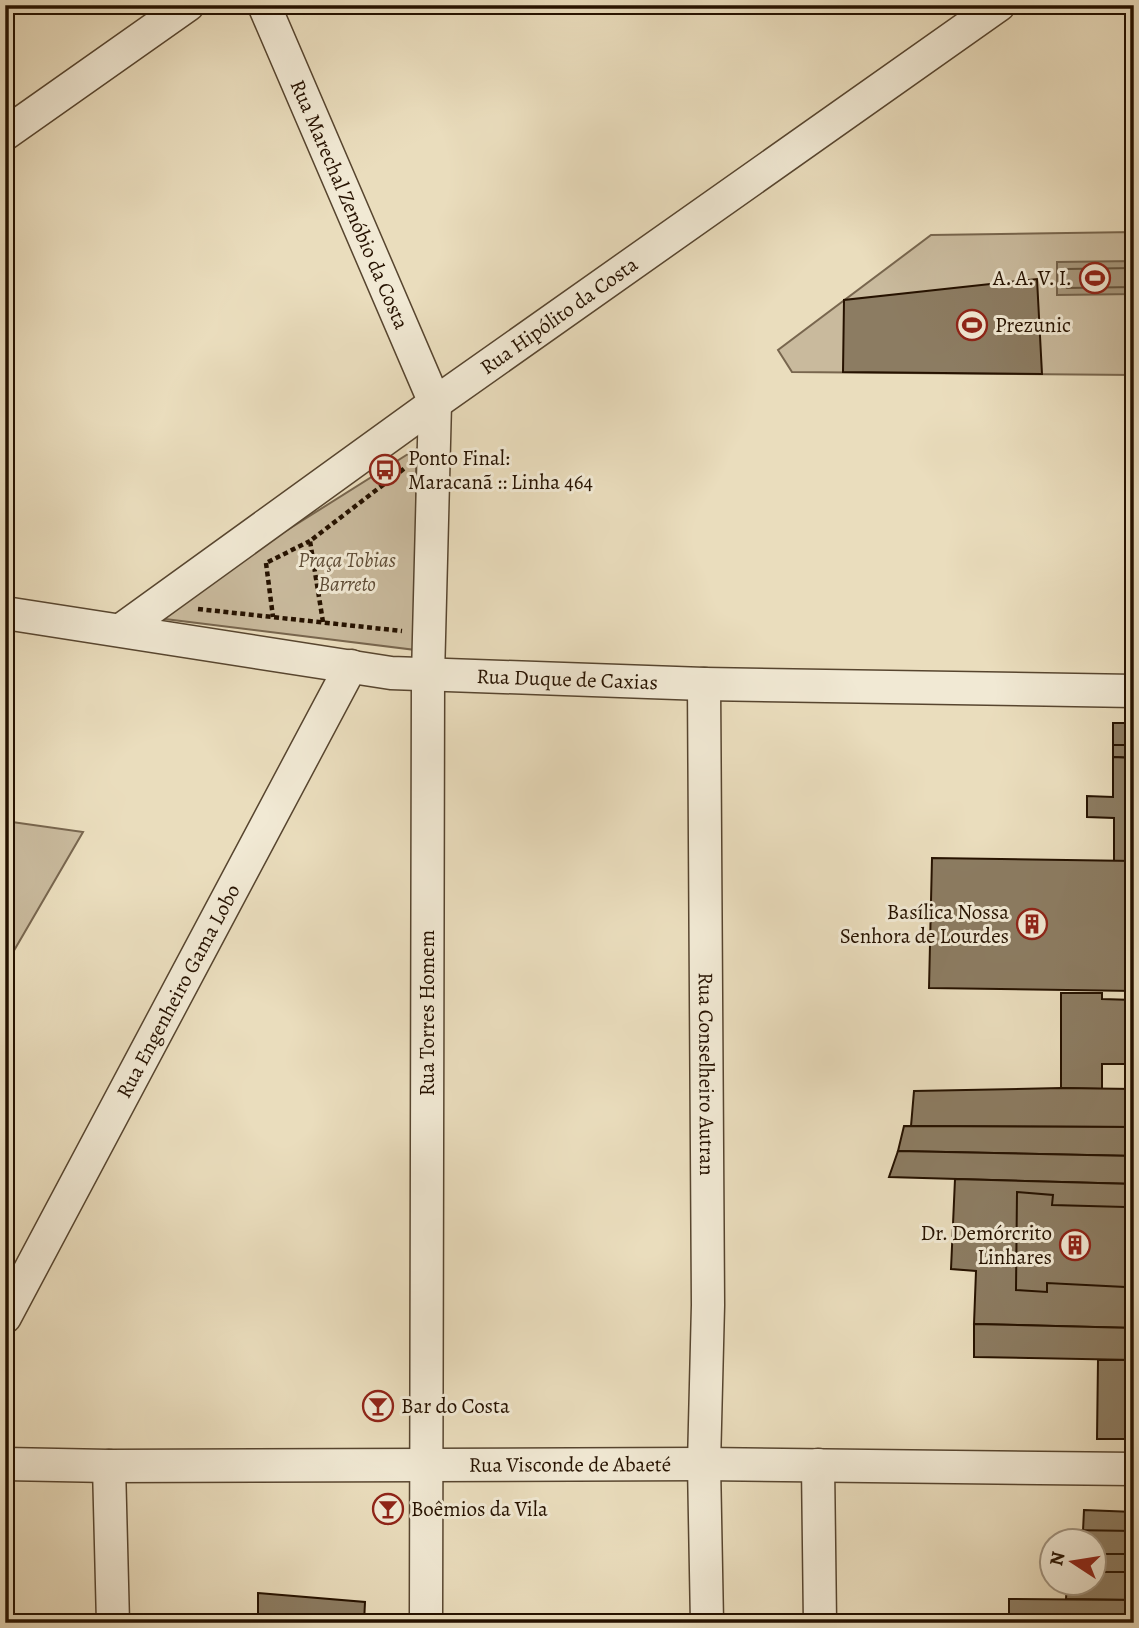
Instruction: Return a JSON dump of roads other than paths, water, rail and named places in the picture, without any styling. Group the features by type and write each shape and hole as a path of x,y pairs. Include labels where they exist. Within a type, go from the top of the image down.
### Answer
{"street":[{"path":"5,134 188,5"},
{"name":"Rua Marechal Zenóbio da Costa","path":"264,5 435,403"},
{"name":"Rua Hipólito da Costa","path":"121,630 435,403 999,5"},
{"name":"Rua Torres Homem","path":"426,1623 428,676 435,403"},
{"name":"Rua Duque de Caxias","path":"5,613 428,676 704,684 1134,691"},
{"name":"Rua Engenheiro Gama Lobo","path":"5,1317 351,666"},
{"name":"Rua Conselheiro Autran","path":"704,684 708,1305 704,1464 707,1623"},
{"name":"Rua Visconde de Abaeté","path":"5,1464 704,1464 1134,1469"},
{"path":"817,1465 820,1623"},
{"path":"109,1466 113,1623"}],"water":[{"name":"A. A. V. I.","path":"1134,261 1134,294 1057,295 1057,262"}],"place":[{"name":"A. A. V. I.","path":"1095,278"},
{"name":"Prezunic","path":"972,325"},
{"name":"Ponto Final: Maracanã :: Linha 464","path":"385,470"},
{"name":"Basílica Nossa Senhora de Lourdes","path":"1032,924"},
{"name":"Dr. Demórcrito Linhares","path":"1075,1245"},
{"name":"Bar do Costa","path":"378,1406"},
{"name":"Boêmios da Vila","path":"388,1509"}],"park label":[{"name":"Praça Tobias Barreto","path":"347,572"}]}
